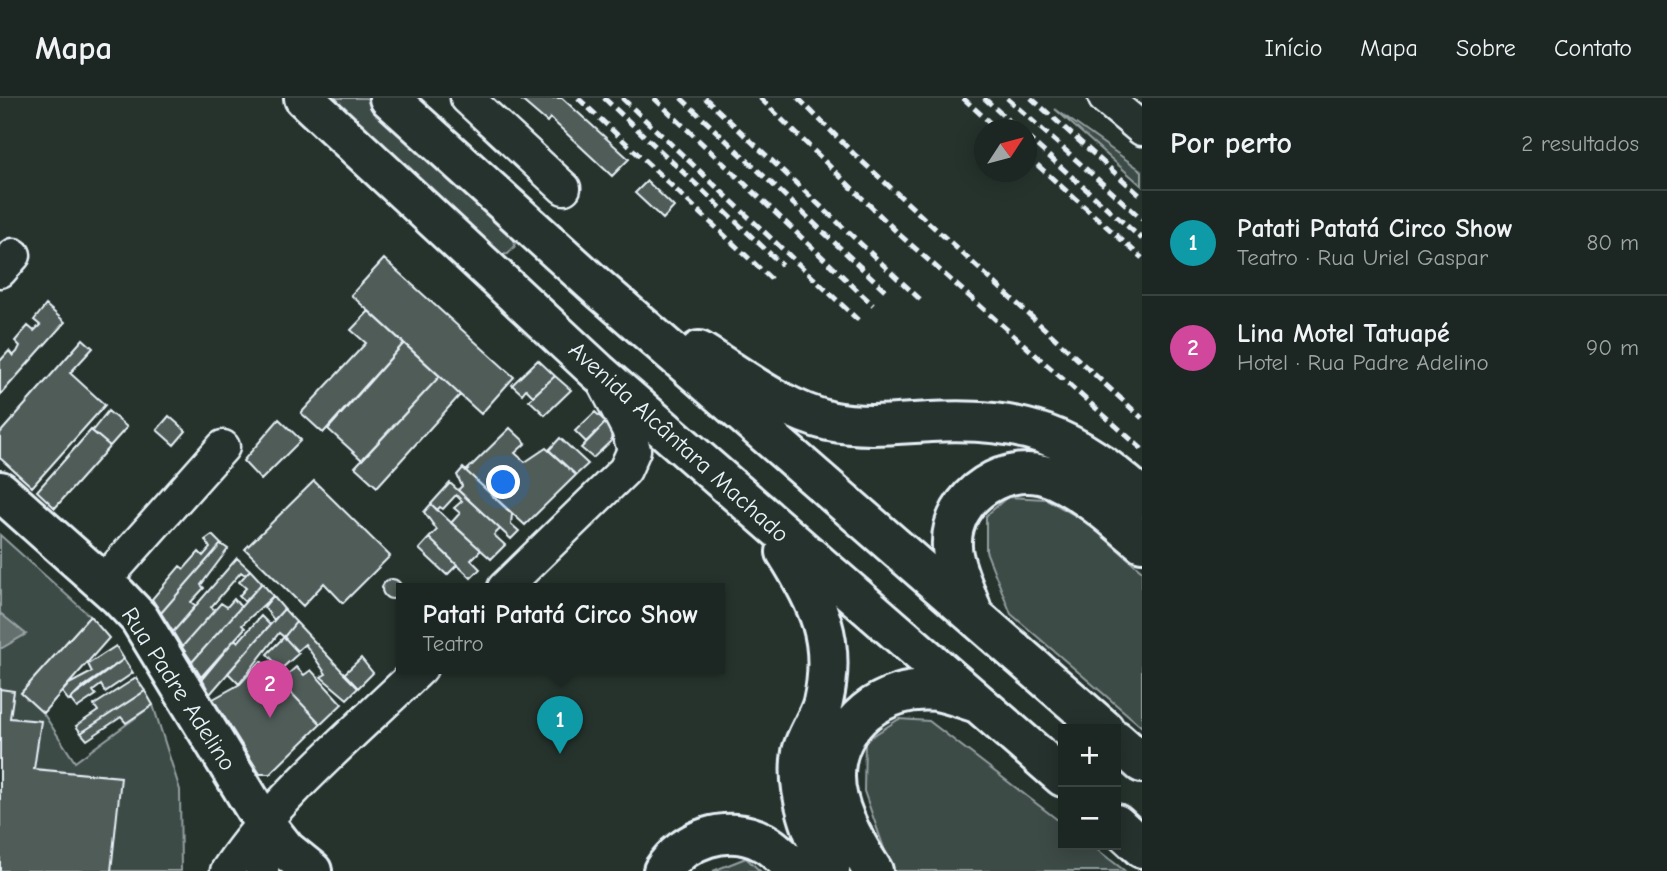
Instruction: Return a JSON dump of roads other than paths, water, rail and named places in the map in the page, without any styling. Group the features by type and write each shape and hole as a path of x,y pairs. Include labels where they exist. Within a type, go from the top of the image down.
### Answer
{"main road":[{"name":"Avenida Alcântara Machado","path":"304,98 598,372 1058,773"},
{"path":"389,98 596,286 1098,724"},
{"path":"596,286 788,406 827,420 858,425 979,419 1025,427 1068,443 1097,460 1142,498"},
{"path":"973,614 952,547 957,519 969,499 983,485 1004,476 1029,473 1053,478 1103,509 1142,542"},
{"name":"Rua Padre Adelino","path":"0,491 103,582 139,618 265,824 286,850 312,871"},
{"path":"765,520 811,591 826,631 829,663 822,705 802,752 803,791 818,843 830,871"},
{"path":"873,871 858,848 841,808 835,778 840,746 851,724 870,708 905,693 936,691 982,705"},
{"path":"1121,744 1142,763"},
{"path":"1121,829 1142,848"},
{"path":"663,871 684,847 697,840 727,835 762,841 796,871"}],"street":[{"path":"467,98 564,188"},
{"path":"1105,98 1142,129"},
{"path":"509,583 625,470 634,450 628,429 598,372"},
{"path":"103,582 223,447"},
{"path":"227,871 265,824 415,674"},
{"path":"262,871 265,824"}],"railway":[{"path":"578,98 771,279"},
{"path":"604,98 782,265"},
{"path":"622,98 858,320"},
{"path":"654,98 873,305"},
{"path":"681,98 886,291"},
{"path":"705,98 924,303"},
{"path":"760,98 900,235 1142,449"},
{"path":"798,98 854,154 1142,418"},
{"path":"963,98 986,119"},
{"path":"984,98 1007,119"},
{"path":"1007,98 1142,219"},
{"path":"1031,98 1142,197"},
{"path":"1037,146 1142,239"},
{"path":"1037,165 1142,258"}],"place":[{"name":"Lina Motel Tatuapé","path":"270,718"},
{"name":"Patati Patatá Circo Show","path":"560,754"}]}
